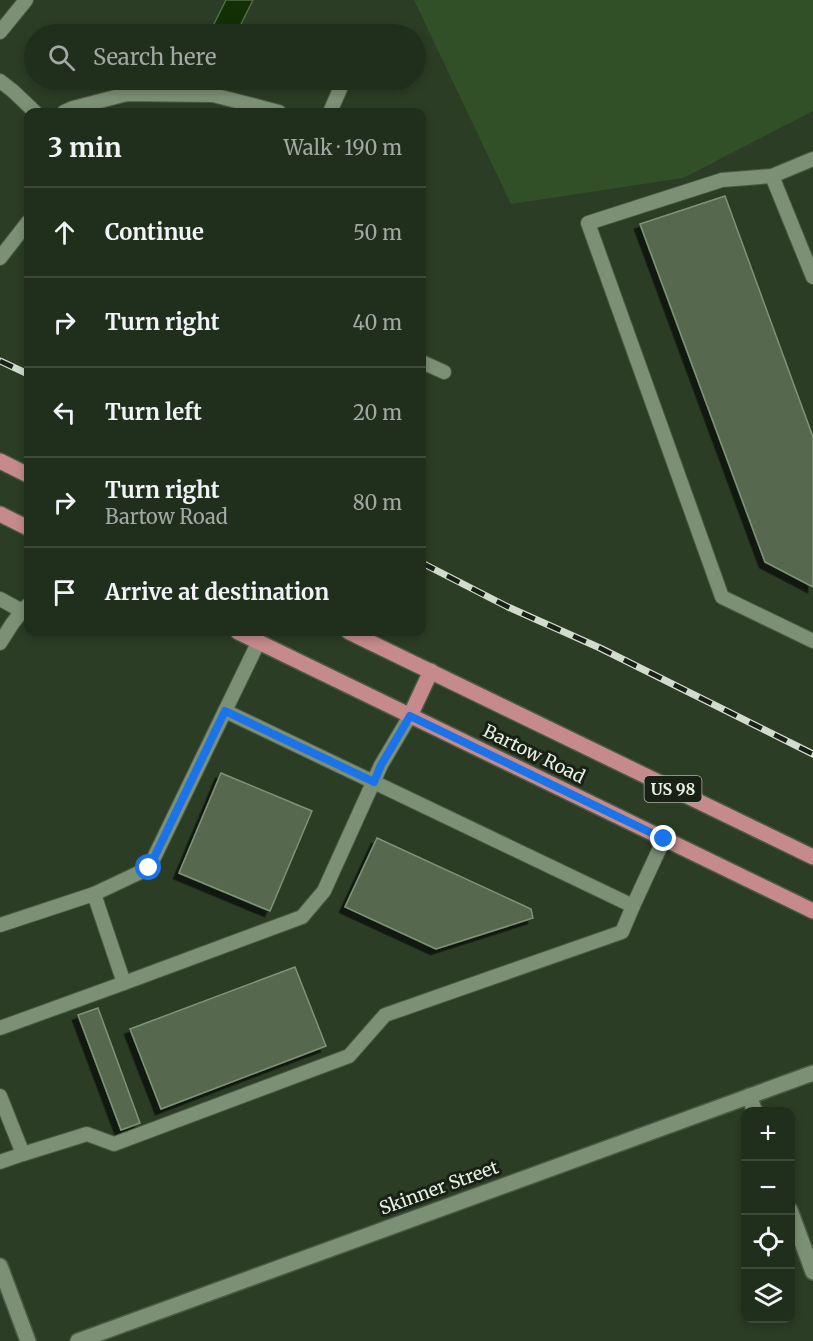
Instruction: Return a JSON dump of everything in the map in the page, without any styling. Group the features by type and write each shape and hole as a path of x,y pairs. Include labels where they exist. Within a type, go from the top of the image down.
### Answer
{"main road":[{"path":"0,461 24,473"},
{"path":"0,514 24,526"},
{"name":"Bartow Road","path":"247,636 813,911"},
{"name":"Bartow Road","path":"357,636 813,857"},
{"path":"410,716 431,671"}],"street":[{"name":"Skinner Street","path":"78,1341 813,1073"},
{"path":"749,1096 752,1107"},
{"path":"792,1215 813,1272"},
{"path":"0,1266 28,1341"}],"lane":[{"path":"0,32 27,0"},
{"path":"0,81 31,108"},
{"path":"332,108 340,90"},
{"path":"73,108 127,94 213,95 263,108"},
{"path":"813,159 772,176 722,180 588,223 722,597 813,641"},
{"path":"772,176 813,277"},
{"path":"0,258 24,227"},
{"path":"426,364 444,372"},
{"path":"0,599 24,608"},
{"path":"0,643 24,609"},
{"path":"0,925 94,894 149,868 259,641"},
{"path":"225,711 633,906"},
{"path":"0,1029 302,917 324,891 381,765 410,716"},
{"path":"0,1162 87,1134 114,1144 349,1056 385,1015 622,932 664,839"},
{"path":"94,894 124,983"},
{"path":"0,1096 23,1154"}],"shaded area":[{"path":"226,0 253,0 241,24 214,24"},
{"path":"414,0 813,0 813,111 683,178 511,204"}],"building":[{"path":"725,196 813,437 813,587 765,562 640,224"},
{"path":"221,773 312,811 270,911 179,873"},
{"path":"377,838 531,909 533,918 436,949 345,907"},
{"path":"295,967 326,1046 161,1109 130,1029"},
{"path":"98,1008 140,1123 121,1130 78,1015"}],"railway":[{"path":"0,361 24,372"},
{"path":"426,565 813,754"}],"route":[{"path":"149,868 225,711 374,782 381,765 410,716 664,839"}]}
